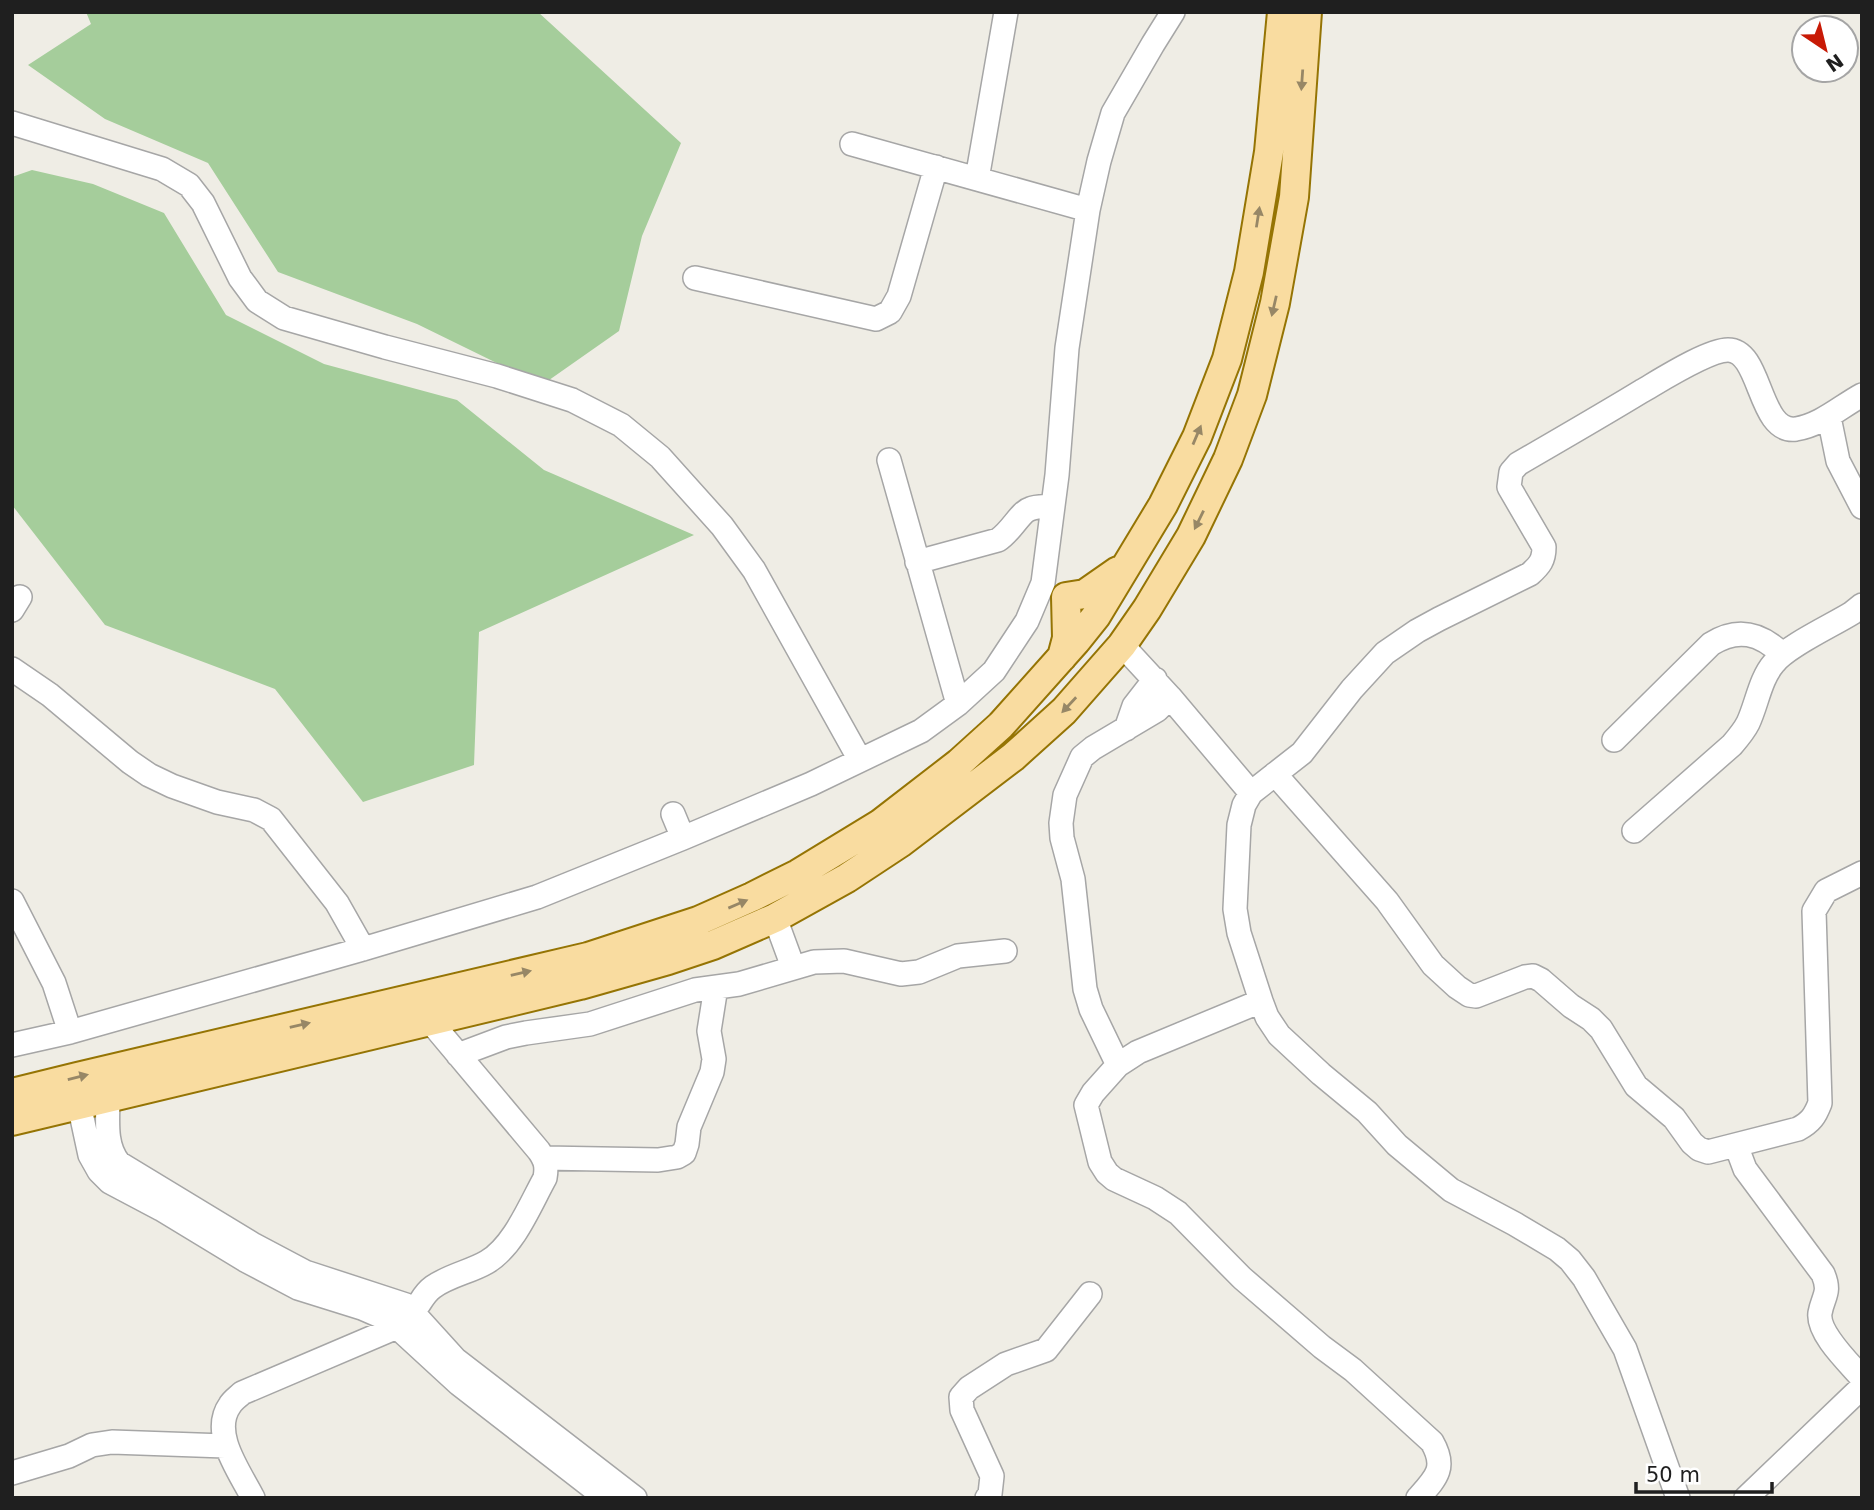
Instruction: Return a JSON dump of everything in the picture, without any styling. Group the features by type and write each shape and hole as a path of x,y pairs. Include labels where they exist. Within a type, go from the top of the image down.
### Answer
{"main road":[{"path":"12,1093 588,957 698,921 798,874 880,824 959,763 1001,725 1096,616 1163,505 1197,437 1227,359 1249,272 1269,152 1282,12"},
{"path":"12,1121 580,985 713,945 775,918 847,878 900,843 1013,757 1064,710 1122,645 1191,536 1228,459 1252,395 1275,303 1294,197 1307,12"},
{"path":"1062,657 1067,638 1054,590 1085,594 1131,561"},
{"path":"1096,616 1127,603 1142,586 1171,570"}],"street":[{"path":"977,179 1006,12"},
{"path":"12,1045 70,1032 537,897 811,784 921,731 958,705 994,671 1027,621 1054,590 1053,506 1067,348 1088,210 1113,113 1174,12"},
{"path":"12,123 162,169 189,185 203,203 240,278 257,300 284,318 497,376 572,400 621,425 676,474 722,526 754,570 860,760"},
{"path":"852,144 1088,210"},
{"path":"695,278 876,318 890,312 899,296 936,167"},
{"path":"1678,1498 1625,1349 1584,1278 1570,1260 1515,1224 1451,1190 1397,1145 1367,1112 1279,1035 1267,1017 1235,909 1239,825 1244,805 1251,793 1303,753 1352,689 1385,653 1417,631 1530,575 1541,565 1544,547 1509,487 1511,472 1518,464 1688,365 1725,349 1741,354 1772,416 1785,428 1795,429 1829,417 1862,395"},
{"path":"1829,417 1838,461 1862,507"},
{"path":"889,460 958,705"},
{"path":"917,562 998,540 1007,535 1029,509 1053,506"},
{"path":"1054,590 1096,616"},
{"path":"1634,831 1741,735 1772,664 1782,654 1862,605"},
{"path":"1614,740 1718,640 1728,635 1753,636 1772,644 1782,654"},
{"path":"1122,645 1155,679 1251,793"},
{"path":"12,669 50,695 149,775 217,802 254,810 271,818 337,903 363,949"},
{"path":"1126,729 1134,706 1155,679"},
{"path":"1118,1065 1090,1009 1085,989 1073,879 1062,838 1061,823 1065,795 1082,757 1157,710 1170,697"},
{"path":"1275,774 1387,901 1433,965 1457,987 1476,996 1533,975 1541,980 1601,1029 1636,1086 1674,1118 1692,1143 1708,1152 1798,1129 1807,1125 1814,1117 1820,1102 1812,919 1826,891 1862,873"},
{"path":"673,814 683,838"},
{"path":"12,901 54,983 70,1032"},
{"path":"775,918 793,967"},
{"path":"458,1055 506,1037 590,1024 695,990 739,984 814,962 844,961 901,974 919,971 958,956 1005,951"},
{"path":"544,1158 657,1160 677,1157 684,1153 690,1127 712,1072 714,1059 709,1031 716,987"},
{"path":"1261,1001 1138,1052 1118,1065 1086,1105 1100,1162 1114,1179 1155,1198 1178,1213 1242,1278 1353,1370 1432,1442 1439,1454 1440,1465 1434,1480 1418,1498"},
{"path":"253,1498 225,1446 225,1414 230,1404 242,1393 406,1319 424,1294 434,1286 487,1262 510,1241 545,1178 547,1167 544,1158 430,1021"},
{"path":"108,1097 109,1145 119,1163 254,1245 305,1272 406,1305 406,1319 459,1384 607,1498"},
{"path":"79,1104 90,1155 99,1171 110,1181 298,1288 386,1318 406,1319 635,1498"},
{"path":"1736,1145 1745,1169 1823,1275 1827,1292 1819,1314 1821,1325 1826,1335 1862,1378"},
{"path":"987,1498 992,1476 962,1410 961,1397 968,1388 1006,1364 1046,1350 1090,1294"},
{"path":"1746,1498 1862,1387"},
{"path":"12,1473 69,1456 92,1446 112,1442 225,1446"}],"green space":[{"path":"86,12 538,12 681,143 642,236 619,331 542,385 417,324 278,272 208,163 105,119 28,65 91,24"},
{"path":"32,170 93,184 164,213 226,315 324,364 457,400 544,470 694,535 479,632 474,765 363,802 275,689 105,625 12,505 12,177"}]}
